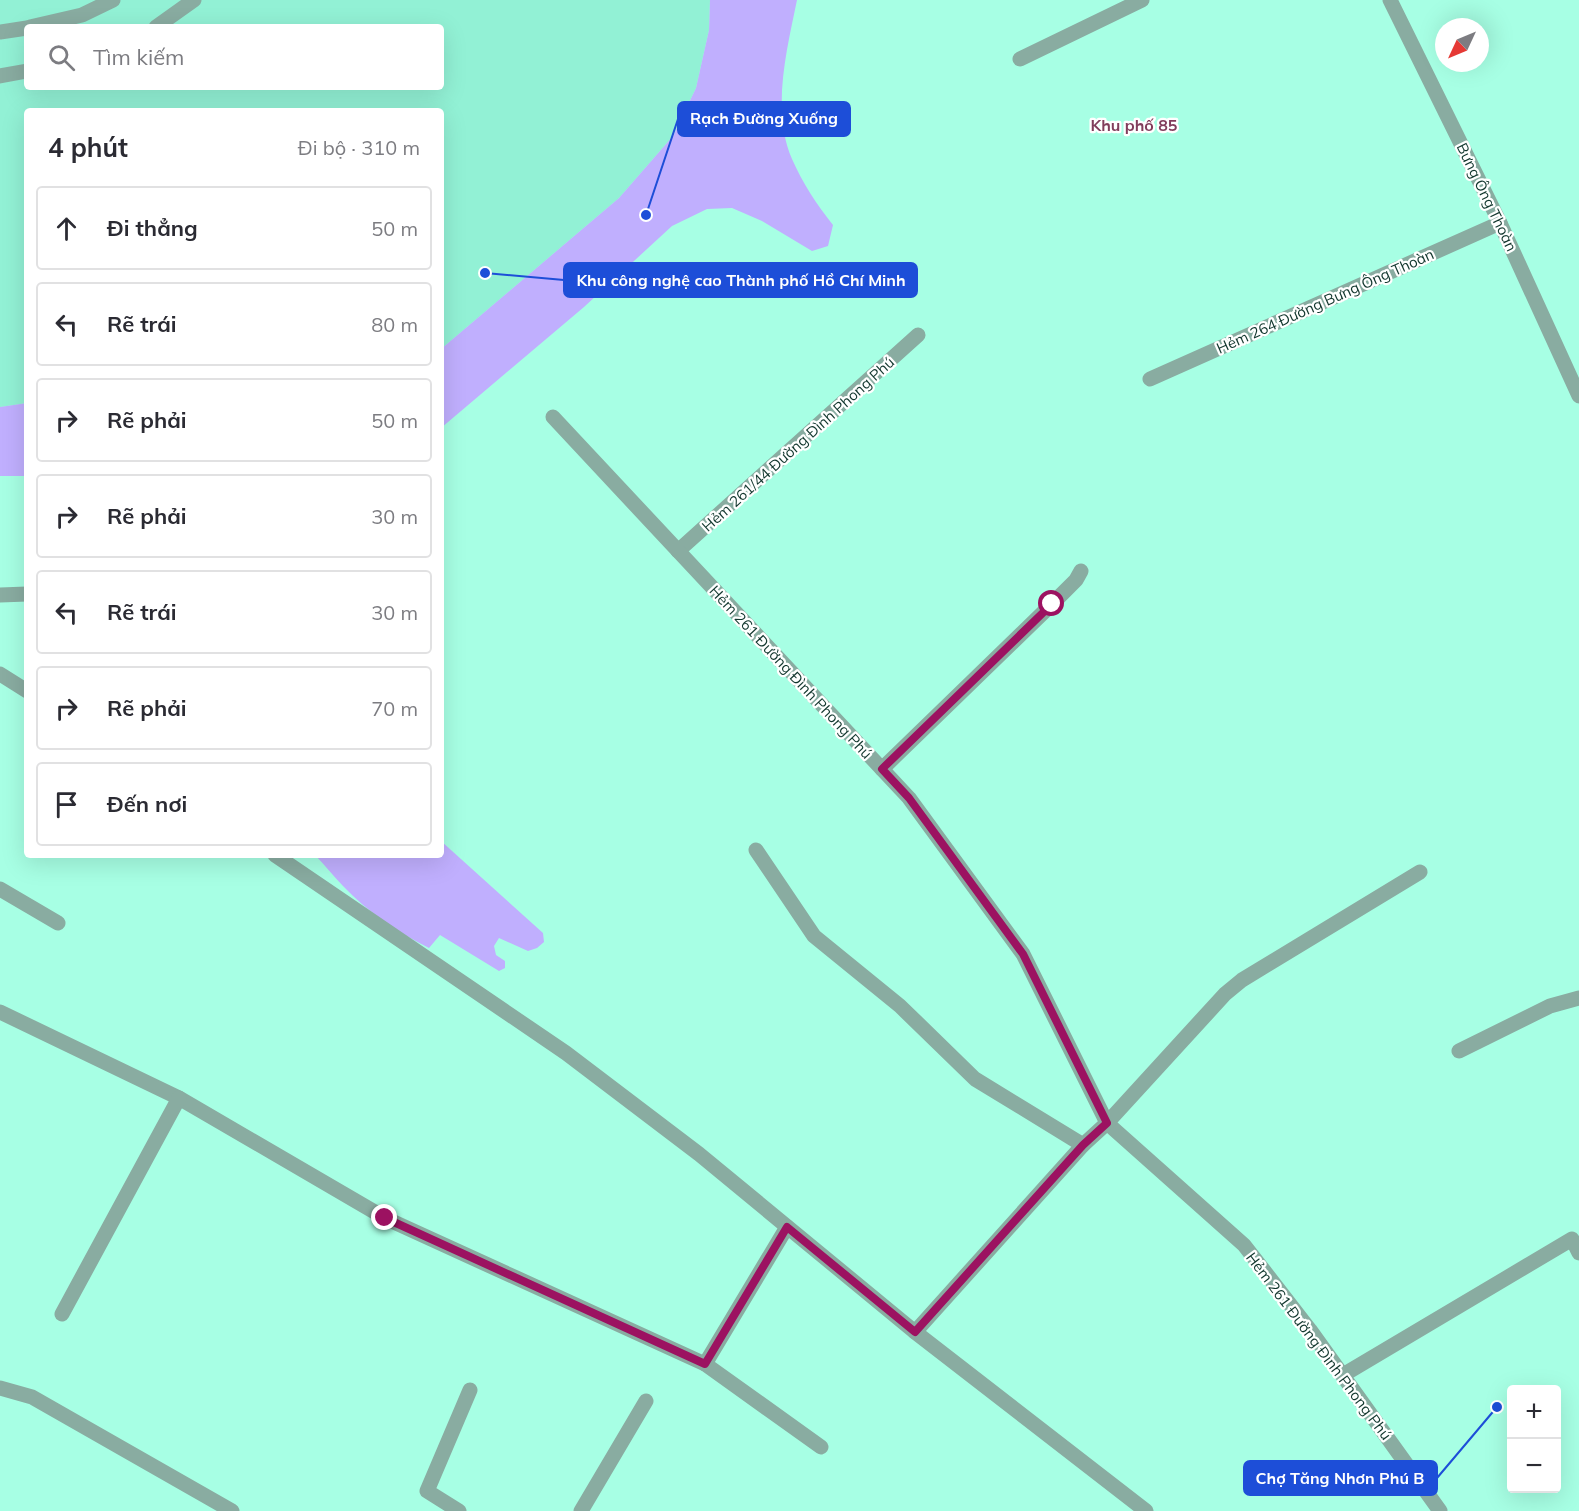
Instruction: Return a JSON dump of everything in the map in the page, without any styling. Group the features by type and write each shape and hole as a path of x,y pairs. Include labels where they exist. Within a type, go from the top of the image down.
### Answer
{"street":[{"path":"42,24 82,15 113,0"},
{"path":"160,24 194,0"},
{"path":"1020,59 1142,0"},
{"name":"Bưng Ông Thoàn","path":"1390,0 1500,223 1579,396"},
{"path":"0,32 24,28"},
{"path":"0,76 24,72"},
{"name":"Hẻm 264 Đường Bưng Ông Thoàn","path":"1150,379 1500,223"},
{"name":"Hẻm 261/44 Đường Đình Phong Phú","path":"678,552 918,335"},
{"name":"Hẻm 261 Đường Đình Phong Phú","path":"553,417 909,798 1023,954 1107,1123 1244,1245 1440,1511"},
{"path":"882,769 1052,604 1082,571"},
{"path":"0,595 24,594"},
{"path":"0,674 24,689"},
{"path":"756,850 814,936 900,1006 975,1079 1083,1145"},
{"path":"279,858 566,1053 699,1154 915,1332 1146,1511"},
{"path":"915,1332 1083,1145 1107,1123 1225,994 1242,980 1420,872"},
{"path":"0,890 58,922"},
{"path":"1458,1051 1550,1006 1579,998"},
{"path":"0,1012 179,1098 385,1218 705,1364 821,1447"},
{"path":"62,1314 179,1098"},
{"path":"705,1364 787,1227"},
{"path":"1342,1375 1572,1239 1579,1253"},
{"path":"0,1388 32,1397 232,1511"},
{"path":"459,1511 427,1491 470,1390"},
{"path":"581,1511 646,1401"}],"shaded area":[{"path":"0,0 710,0 709,30 696,88 673,136 619,198 444,346 444,108 24,108 24,403 0,407"},
{"path":"710,0 797,0 785,59 783,121 786,140 796,168 810,193 833,225 828,246 812,251 762,221 732,208 707,209 672,226 584,307 444,425 444,346 619,198 673,136 696,88 709,30"},
{"path":"24,403 24,476 0,476 0,407"},
{"path":"444,844 543,933 544,942 528,951 499,938 494,946 496,955 505,961 505,968 499,971 440,935 429,948 373,913 343,886 318,858 444,858"}],"place":[{"name":"Rạch Đường Xuống","path":"646,215"},
{"name":"Khu công nghệ cao Thành phố Hồ Chí Minh","path":"485,273"},
{"name":"Chợ Tăng Nhơn Phú B","path":"1497,1407"}],"district":[{"name":"Khu phố 85","path":"1134,125"}],"route":[{"path":"385,1218 705,1364 787,1227 915,1332 1083,1145 1107,1123 1023,954 909,798 882,769 1052,604"}]}
